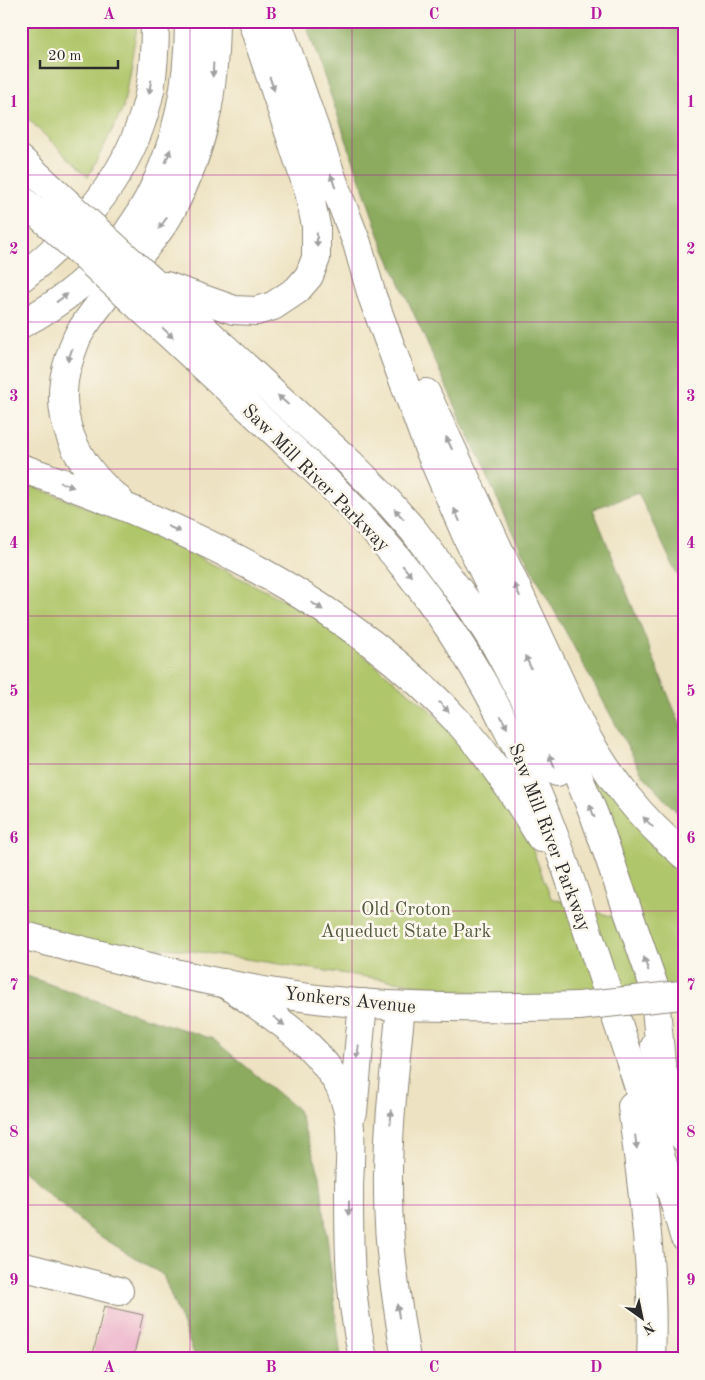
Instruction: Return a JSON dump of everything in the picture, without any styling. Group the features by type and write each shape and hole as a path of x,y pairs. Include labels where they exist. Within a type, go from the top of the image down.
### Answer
{"main road":[{"path":"21,278 78,226 108,189 129,151 138,131 150,90 155,21"},
{"path":"21,324 59,301 94,272 112,254 142,212 163,168 179,120 187,72 188,21"},
{"path":"130,508 105,488 95,477 74,445 67,430 62,388 66,367 79,333 170,214 192,167 203,134 210,100 215,21"},
{"path":"150,280 234,310 248,311 273,306 288,297 304,282 312,268 317,248 316,226 311,202 252,21"},
{"path":"277,21 337,192 357,243 382,293 428,399 582,729 604,768 621,790 646,820 684,855"},
{"name":"Saw Mill River Parkway","path":"21,160 317,432 384,497 414,531 471,607 496,646 521,692 567,796 661,1064 684,1138"},
{"name":"Saw Mill River Parkway","path":"21,199 316,470 349,504 409,573 464,651 509,732 547,818 624,1042 684,1236"},
{"path":"357,243 372,296 442,481 480,565 556,722 595,817 654,986 661,1064"},
{"path":"21,468 130,508 216,549 280,582 345,624 436,699 481,748 522,808 574,892"},
{"name":"Yonkers Avenue","path":"21,935 224,984 363,1003 489,1008 579,1006 682,995"},
{"path":"224,984 287,1027 304,1041 329,1069 340,1088 348,1108 350,1129 350,1258 358,1333 363,1359"},
{"path":"350,1159 363,1003"},
{"path":"401,1006 391,1125 388,1193 393,1271 406,1359"},
{"path":"624,1042 652,1278 653,1323 651,1359"},
{"path":"21,1266 119,1291"}],"green space":[{"path":"21,21 138,21 123,109 88,177 21,112"},
{"path":"305,21 684,21 684,588 638,493 593,509 684,734 684,820 643,775 514,536 382,243"},
{"name":"Old Croton Aqueduct State Park","path":"21,482 138,527 314,615 428,708 489,773 532,848 551,898 640,925 561,705 684,866 684,1003 595,1011 179,949 21,941"},
{"path":"21,974 134,1014 213,1039 298,1110 320,1175 341,1359 196,1359 163,1275 95,1233 21,1171"}],"building":[{"path":"104,1306 143,1315 133,1359 92,1359"}]}
